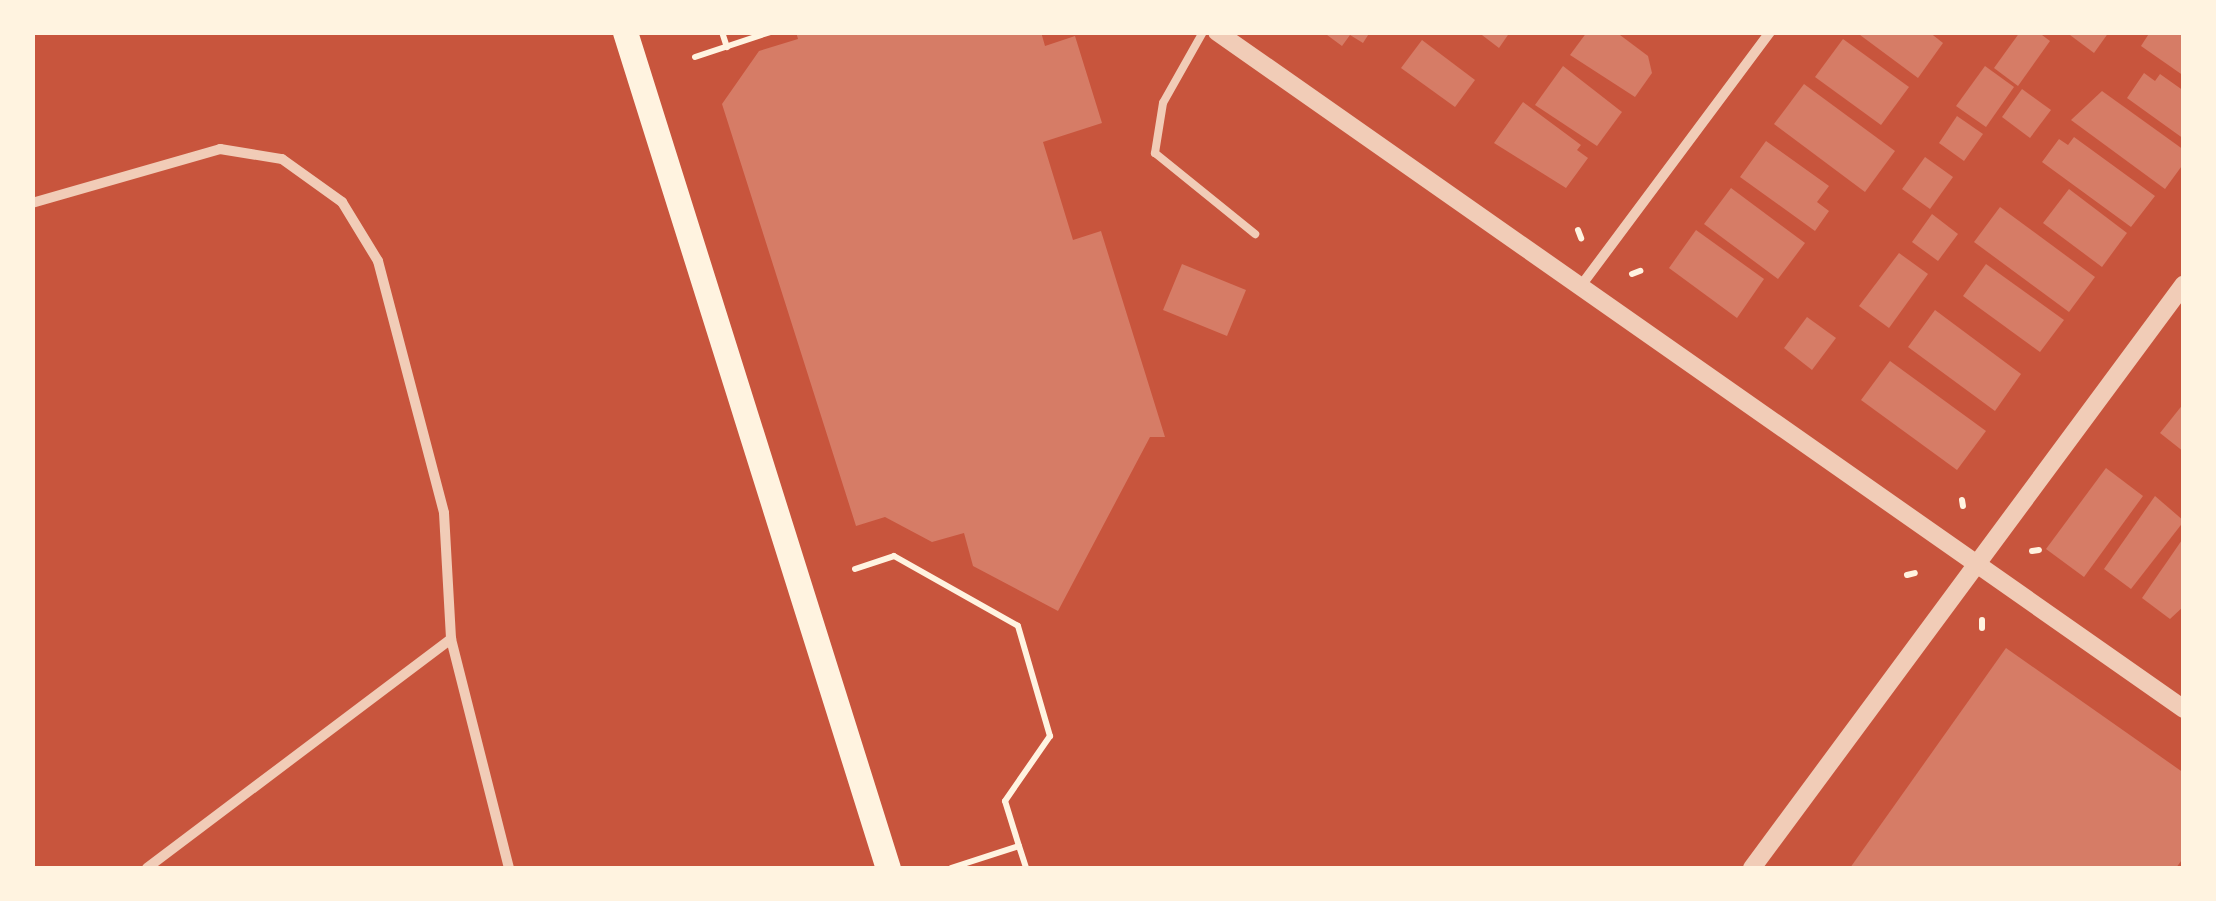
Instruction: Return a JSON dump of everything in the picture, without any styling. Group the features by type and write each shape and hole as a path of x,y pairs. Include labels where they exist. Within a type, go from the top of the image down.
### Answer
{"main road":[{"path":"625,32 888,868"}],"street":[{"path":"1218,32 1974,566 2184,709"},
{"path":"1580,288 1770,32"},
{"path":"32,203 220,149 282,159 342,202 378,261 444,513 451,639 509,868"},
{"path":"1752,868 2184,284"},
{"path":"147,868 451,639"}],"lane":[{"path":"1203,32 1163,104 1155,153 1255,234"}],"path":[{"path":"722,32 727,47"},
{"path":"695,58 770,32"},
{"path":"854,568 894,556 1018,626 1050,736 1005,801 1026,868"},
{"path":"952,868 1019,846"}],"building":[{"path":"796,32 1041,32 1045,46 1075,36 1102,123 1043,142 1073,240 1101,231 1165,437 1150,437 1058,611 973,566 964,533 932,542 885,517 856,526 722,104 759,51 798,39"},
{"path":"1323,32 1370,32 1363,43 1350,35 1342,46"},
{"path":"1478,32 1510,32 1499,48"},
{"path":"1587,32 1616,32 1648,56 1652,73 1635,97 1570,55"},
{"path":"1856,32 1929,32 1943,43 1918,78"},
{"path":"2020,32 2038,32 2050,41 2018,86 1994,68"},
{"path":"2066,32 2109,32 2094,53"},
{"path":"2150,32 2184,32 2184,76 2141,46"},
{"path":"1843,39 1909,87 1881,125 1815,77"},
{"path":"1422,40 1475,80 1455,107 1401,68"},
{"path":"1563,66 1622,112 1597,146 1535,105"},
{"path":"1985,66 2014,87 1986,127 1956,106"},
{"path":"2144,73 2155,81 2160,74 2184,91 2184,139 2127,98"},
{"path":"1804,84 1895,151 1865,192 1774,124"},
{"path":"2022,89 2051,110 2030,138 2002,117"},
{"path":"2102,91 2184,150 2184,163 2165,189 2071,120"},
{"path":"1523,102 1581,145 1577,150 1588,158 1566,188 1494,143"},
{"path":"1957,116 1983,134 1964,161 1939,143"},
{"path":"2074,137 2155,196 2131,227 2042,162 2059,139 2068,145"},
{"path":"1766,141 1829,186 1817,202 1829,211 1815,231 1740,177"},
{"path":"1925,157 1953,177 1930,209 1902,189"},
{"path":"1731,188 1805,243 1778,279 1704,224"},
{"path":"2069,189 2127,233 2102,267 2043,223"},
{"path":"2000,207 2095,277 2069,312 1974,242"},
{"path":"1932,214 1958,234 1938,261 1912,242"},
{"path":"1696,230 1764,279 1737,318 1669,268"},
{"path":"1899,253 1928,274 1889,328 1859,306"},
{"path":"1182,264 1246,290 1227,336 1163,310"},
{"path":"1986,264 2064,320 2040,352 1963,296"},
{"path":"1935,310 2021,374 1995,411 1908,347"},
{"path":"1807,317 1836,338 1812,370 1784,348"},
{"path":"1890,361 1986,431 1957,470 1861,400"},
{"path":"2184,403 2184,452 2160,433"},
{"path":"2106,468 2143,496 2084,577 2046,549"},
{"path":"2155,496 2184,521 2131,589 2104,569"},
{"path":"2184,537 2184,606 2170,619 2142,598"},
{"path":"2006,648 2184,773 2184,857 2176,868 1850,868"}]}
